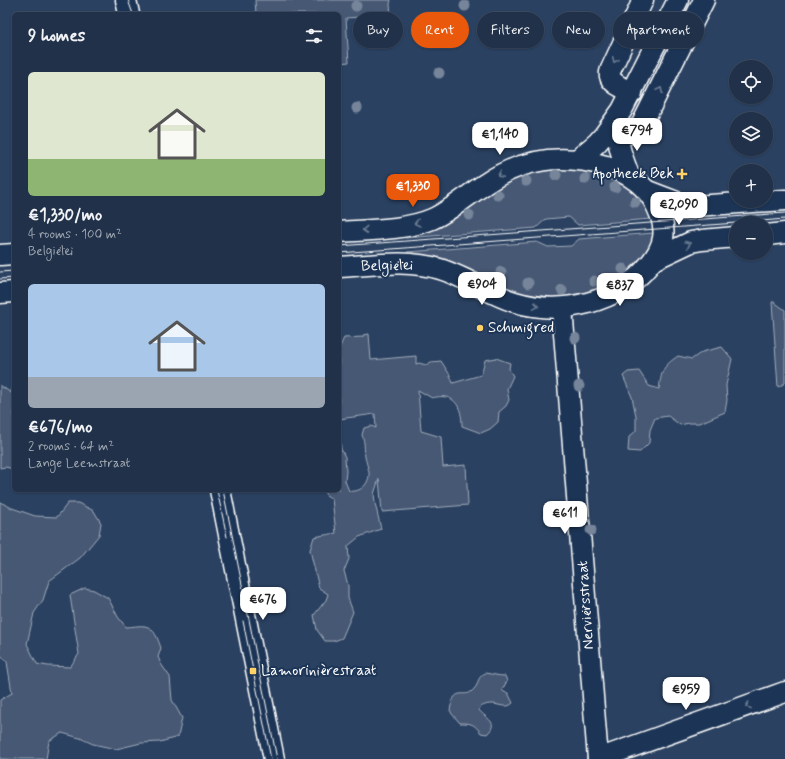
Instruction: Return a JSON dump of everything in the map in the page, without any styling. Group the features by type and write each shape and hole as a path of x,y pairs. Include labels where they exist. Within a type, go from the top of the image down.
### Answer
{"street":[{"path":"126,0 129,12"},
{"path":"627,101 616,84 611,80 611,69 644,0"},
{"path":"629,175 621,157 618,126 627,101 678,0"},
{"path":"618,137 630,133 641,126 704,0"},
{"path":"578,159 604,135 627,101"},
{"name":"Belgiëlei","path":"341,232 394,228 431,220 491,180 509,170 538,161 560,158 594,162 629,175 648,191 655,201 663,222 662,246 658,254 644,271 632,282 617,291 597,300 578,306 562,308 540,307 516,302 458,276 440,269 422,265 389,263 341,267"},
{"name":"Belgiëlei","path":"648,191 687,205 710,206 785,200"},
{"path":"773,234 785,233"},
{"name":"Belgiëlei","path":"653,260 698,240 729,238"},
{"path":"0,255 12,254"},
{"path":"0,293 12,292"},
{"name":"Nerviërsstraat","path":"562,308 598,759"},
{"path":"220,492 274,759"},
{"path":"598,759 785,692"}],"shaded area":[{"path":"255,0 391,0 391,12 353,12 353,18 346,18 349,62 341,63 341,12 256,12"},
{"path":"552,167 581,170 628,186 645,203 651,219 578,225 569,217 546,219 536,228 405,238 405,234 502,183 527,172"},
{"path":"654,233 654,239 647,254 626,275 611,285 593,292 563,299 532,296 513,291 471,270 450,262 407,255 407,252 537,242 548,247 571,246 579,239"},
{"path":"772,302 785,310 785,383 778,387"},
{"path":"369,334 371,360 416,356 416,364 419,363 426,365 431,362 441,361 453,383 481,375 485,360 496,358 510,363 509,369 513,376 507,389 509,400 506,406 499,412 498,422 490,429 481,433 462,426 462,419 458,407 451,399 446,397 432,398 418,390 421,431 441,437 443,467 466,465 468,505 382,512 379,479 374,494 381,529 359,537 348,546 349,559 344,571 348,585 348,598 353,612 342,638 334,641 325,641 317,630 314,615 326,600 328,594 319,588 310,550 314,537 336,533 332,499 324,492 341,492 341,449 345,457 345,481 349,491 357,491 364,487 369,476 362,435 364,428 371,426 376,428 375,414 341,419 341,345 344,338 363,337 363,335"},
{"path":"722,347 732,359 726,385 727,400 725,412 700,423 680,425 668,416 655,418 650,430 649,443 640,452 628,451 629,437 636,431 636,416 632,397 623,376 628,372 639,371 649,386 659,389 661,377 666,366 678,356 692,359 702,352"},
{"path":"0,385 11,393 12,385 12,469 5,467 0,468"},
{"path":"0,502 35,516 57,517 68,503 78,503 94,511 101,523 99,535 80,558 49,581 43,600 34,613 27,644 37,664 70,667 79,654 70,595 85,588 94,590 108,598 118,617 126,627 145,626 151,629 156,635 161,648 158,657 170,677 172,700 182,718 178,737 160,742 141,743 116,749 93,744 80,738 62,733 49,741 46,759 0,759 0,700 12,693 7,662 0,654"},
{"path":"485,673 505,676 507,681 502,690 508,693 513,703 508,706 490,704 480,707 479,710 492,724 491,730 487,734 481,733 472,725 460,723 450,710 455,697 460,694 467,694 471,692"}],"tram line":[{"path":"128,0 132,12"},
{"path":"341,246 785,213"},
{"path":"773,220 785,219"},
{"path":"341,253 729,224"},
{"path":"0,272 12,271"},
{"path":"0,279 12,278"},
{"path":"217,492 227,537"},
{"path":"223,492 277,759"},
{"path":"243,621 271,759"}],"place":[{"name":"Apotheek Bek","path":"682,174"},
{"name":"Schmigred","path":"480,328"},
{"name":"Lamorinièrestraat","path":"253,671"}]}
